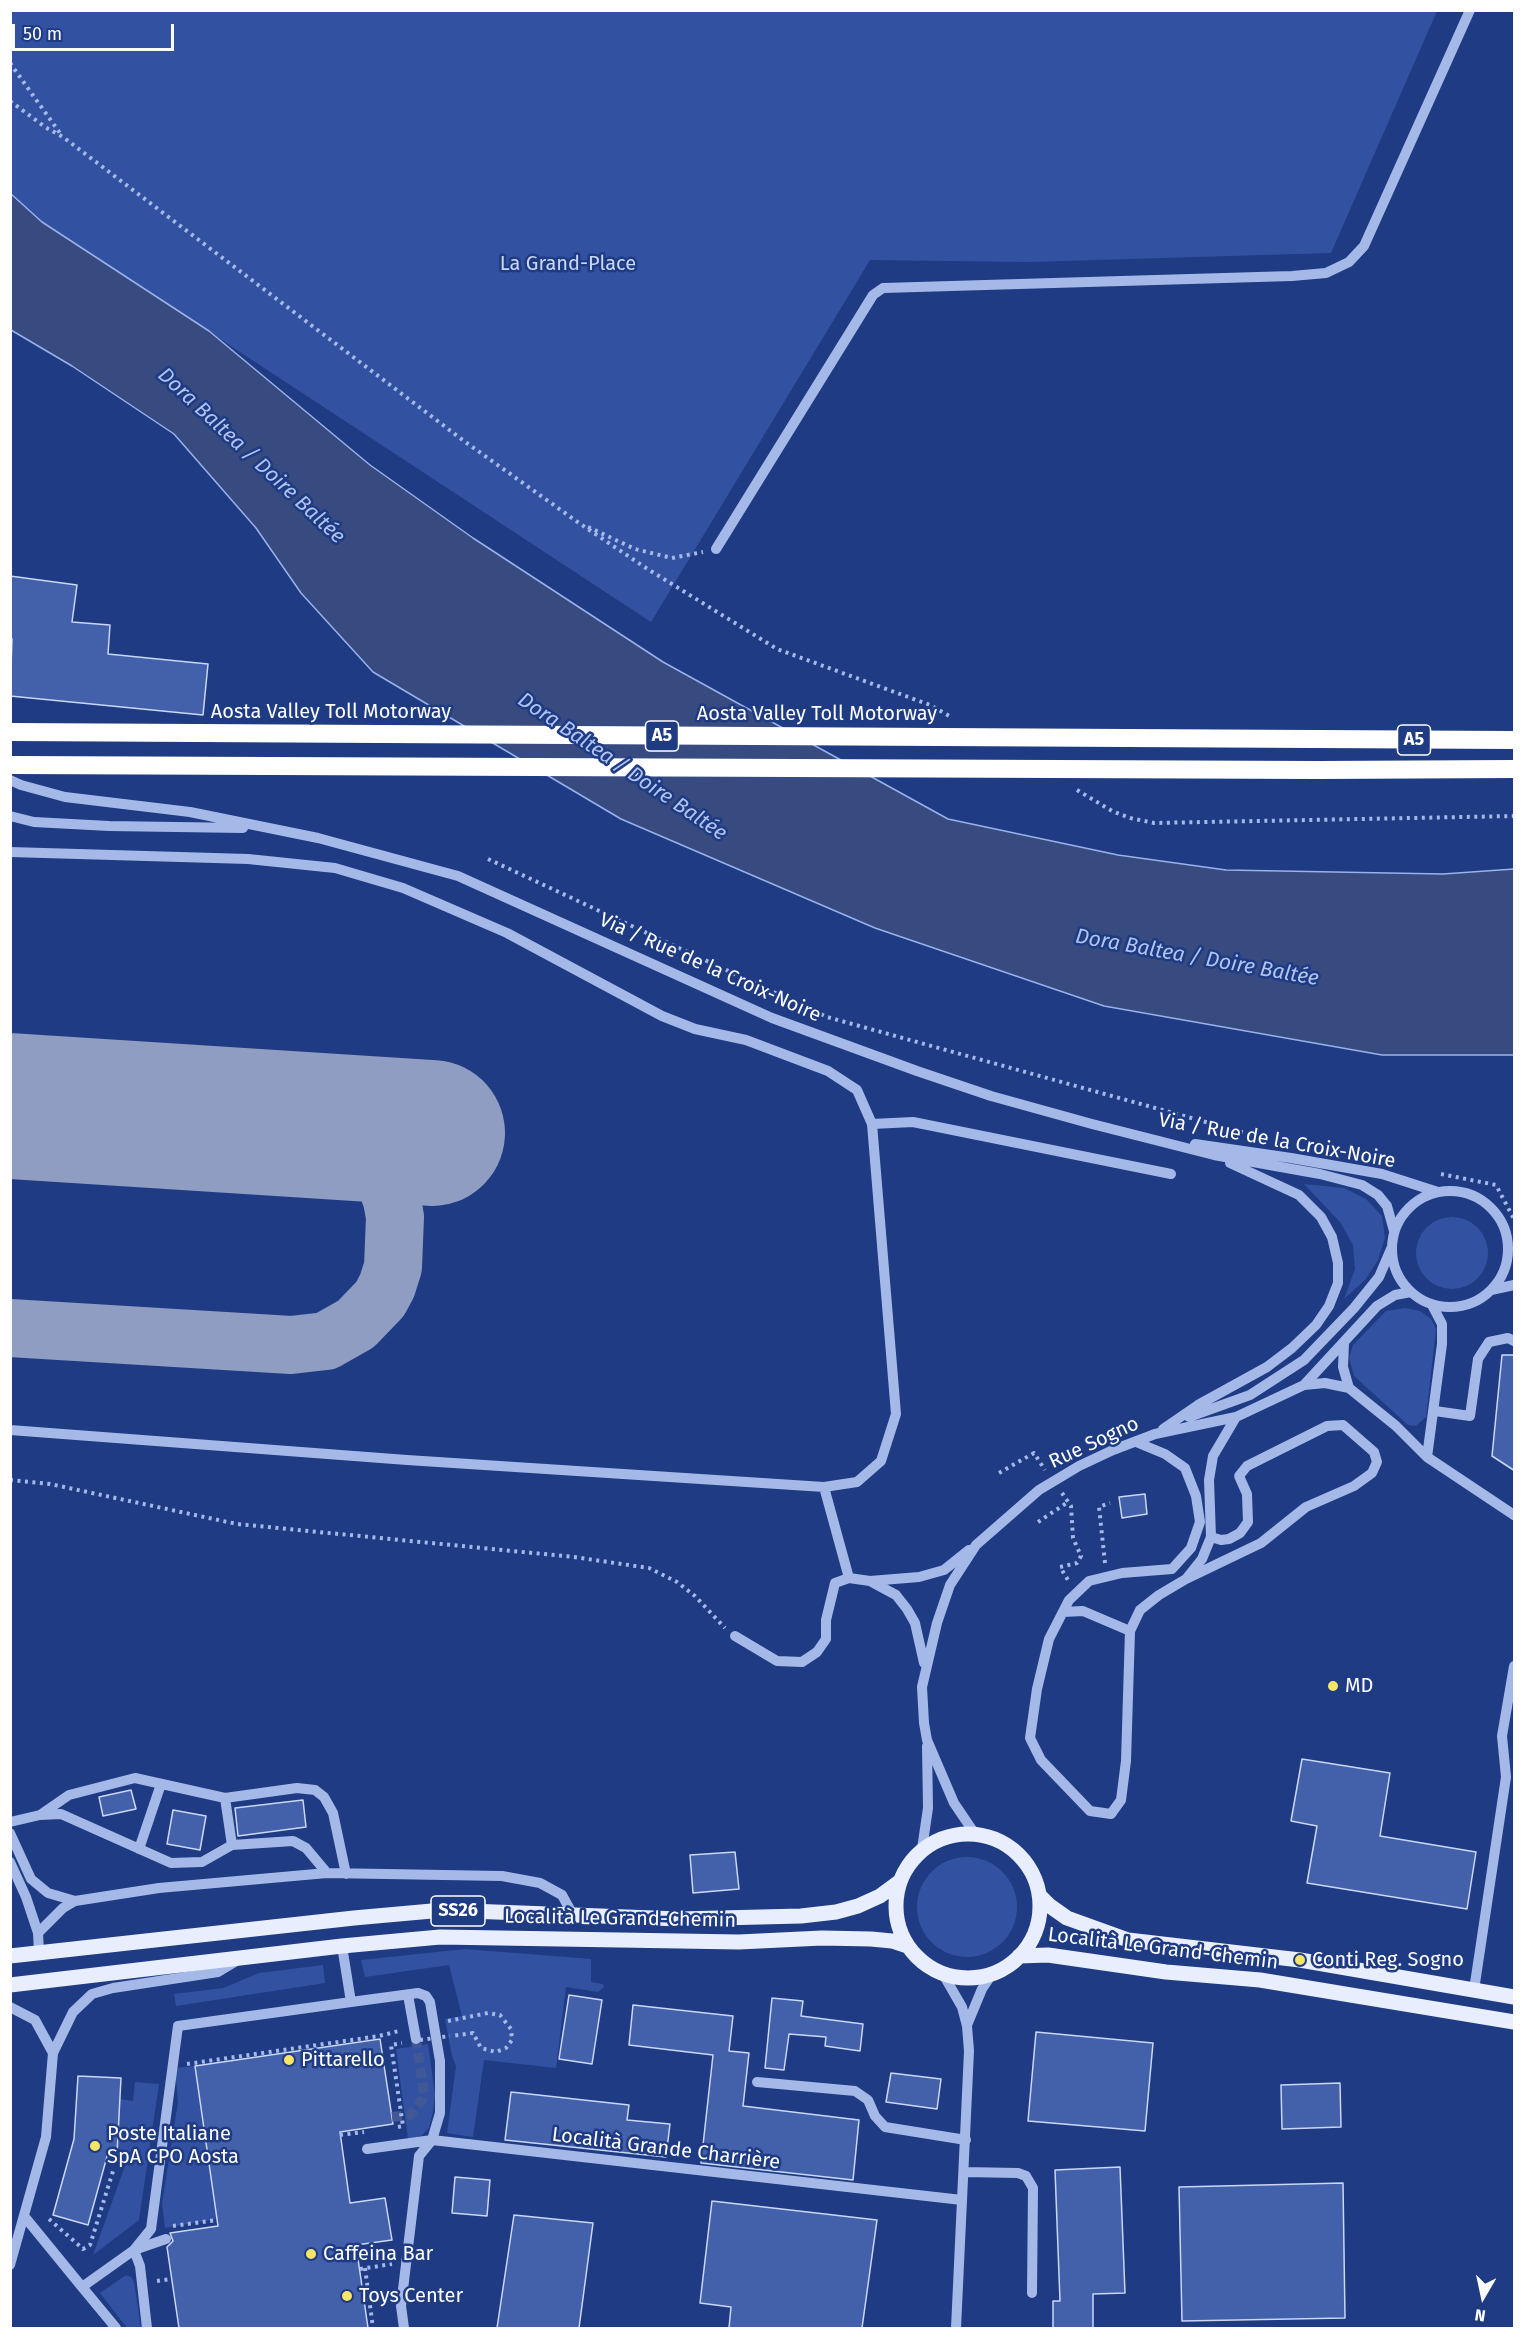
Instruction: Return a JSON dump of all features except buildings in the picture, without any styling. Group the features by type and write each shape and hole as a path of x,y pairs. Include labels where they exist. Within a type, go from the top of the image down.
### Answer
{"highway":[{"name":"Aosta Valley Toll Motorway","path":"10,732 1515,740"},
{"name":"A5","path":"10,765 1515,769"}],"main road":[{"name":"Località Le Grand-Chemin","path":"975,1833 995,1839 1020,1855 1036,1880 1039,1895 1038,1924 1027,1947 1011,1964 992,1974 965,1978 943,1974 929,1967 907,1946 898,1928 895,1902 899,1882 911,1860 922,1849 945,1837 975,1833"},
{"name":"Località Le Grand-Chemin","path":"10,1956 443,1910 679,1919 801,1916 836,1912 858,1906 880,1896 899,1882"},
{"name":"Località Le Grand-Chemin","path":"1039,1895 1067,1918 1128,1940 1300,1960 1515,1997"},
{"name":"Località Le Grand-Chemin","path":"10,1985 342,1946 440,1937 739,1942 871,1939 892,1941 907,1946"},
{"name":"Località Le Grand-Chemin","path":"1019,1956 1048,1956 1166,1972 1260,1980 1515,2022"}],"street":[{"path":"716,549 873,295 883,288 1292,276 1326,273 1348,262 1364,246 1470,10"},
{"name":"Via / Rue de la Croix-Noire","path":"10,780 65,797 190,812 265,827 391,856 458,876 772,1017 991,1096 1214,1155 1320,1174 1362,1185 1378,1195 1387,1206 1394,1231"},
{"name":"Via / Rue de la Croix-Noire","path":"10,816 34,822 109,826 265,827"},
{"path":"10,852 248,859 335,868 403,888 507,933 662,1016 695,1029 746,1040 828,1071 857,1090 872,1124 896,1414 881,1461 857,1482 824,1487 407,1460 10,1430"},
{"path":"872,1124 913,1122 1171,1174"},
{"name":"Via / Rue de la Croix-Noire","path":"1144,1137 1291,1158 1382,1174 1438,1192"},
{"path":"1155,1434 1198,1405 1268,1368 1316,1325 1329,1306 1338,1283 1338,1263 1332,1237 1321,1217 1299,1195 1214,1155"},
{"path":"1176,1422 1250,1395 1304,1360 1354,1308 1379,1277 1392,1248 1394,1231 1401,1218 1411,1206 1424,1197 1438,1192 1456,1191 1473,1196 1488,1205 1500,1218 1506,1235 1508,1252 1515,1267"},
{"path":"1392,1248 1397,1273 1411,1292 1432,1305 1445,1307 1470,1304 1491,1290 1503,1273 1508,1252"},
{"path":"1491,1290 1515,1285"},
{"name":"Rue Sogno","path":"922,1849 928,1808 927,1740 922,1704 925,1668 950,1585 976,1545 1039,1490 1096,1458 1155,1434 1236,1417 1304,1385 1377,1306 1395,1295 1411,1292"},
{"path":"1427,1457 1442,1344 1442,1324 1432,1305"},
{"path":"1434,1412 1470,1416 1478,1359 1489,1342 1508,1338 1515,1341"},
{"path":"1344,1343 1343,1367 1349,1388"},
{"path":"1304,1385 1325,1383 1349,1388 1396,1426 1427,1457 1515,1515"},
{"path":"1186,1579 1202,1559 1211,1537 1209,1480 1213,1456 1236,1417"},
{"path":"1136,1442 1165,1454 1185,1468 1196,1496 1200,1522 1191,1548 1173,1569 1089,1581 1069,1600 1047,1649 1037,1689 1030,1738 1041,1760 1090,1811 1111,1815 1121,1800 1126,1761 1130,1631 1140,1610 1159,1595 1186,1579 1261,1543 1306,1507 1354,1486 1372,1473 1377,1462 1374,1452 1343,1425 1327,1426 1246,1466 1239,1476 1247,1494 1248,1522 1240,1533 1229,1539 1221,1540 1211,1537"},
{"path":"824,1487 849,1578"},
{"path":"735,1636 777,1661 802,1662 817,1652 826,1639 826,1620 835,1583 849,1578 870,1581 919,1577 944,1570 976,1545"},
{"path":"870,1581 896,1596 907,1609 915,1623 925,1668"},
{"path":"1063,1612 1083,1611 1130,1631"},
{"path":"1474,1990 1506,1777 1502,1736 1515,1666"},
{"name":"Rue Sogno","path":"927,1740 954,1803 975,1833"},
{"path":"40,1815 69,1795 135,1778 225,1798 297,1788 315,1790 324,1797 333,1813 346,1874"},
{"path":"139,1849 161,1784"},
{"path":"225,1798 232,1845"},
{"path":"10,1822 40,1815 61,1814 171,1863 202,1862 232,1845 293,1841 306,1848 327,1874"},
{"path":"10,1833 31,1879 48,1893 75,1901"},
{"path":"10,1862 26,1897 38,1933 39,1953"},
{"path":"38,1933 63,1908 75,1901 159,1888 327,1874 502,1876 540,1883 555,1891 562,1895 573,1915"},
{"path":"342,1946 351,2002"},
{"path":"10,2265 46,2137 53,2053 73,2012 92,1994 113,1988 218,1972 244,1957"},
{"path":"943,1974 962,2007 967,2026 969,2083 956,2328"},
{"path":"967,2026 982,1989 992,1974"},
{"path":"82,2287 134,2250 151,2229 178,2026 418,1993 426,1996 430,2002 440,2061 441,2091 440,2113 432,2140 419,2156 401,2306 404,2328"},
{"path":"408,1995 417,2036"},
{"path":"10,2007 35,2020 53,2053"},
{"path":"757,2082 855,2091 868,2100 875,2116 885,2127 966,2140"},
{"name":"Località Grande Charrière","path":"367,2149 432,2140 962,2200"},
{"path":"964,2172 1018,2173 1026,2176 1033,2188 1032,2294"},
{"path":"24,2216 116,2328"},
{"path":"134,2250 166,2239"},
{"path":"134,2250 140,2266 147,2328"}],"path":[{"path":"10,63 63,137"},
{"path":"579,523 634,549 672,558 716,549"},
{"path":"488,859 827,1017 1161,1111 1217,1123 1257,1137"},
{"path":"1438,1174 1496,1185 1515,1219"},
{"path":"999,1473 1034,1453 1071,1506 1073,1538 1082,1556 1077,1563 1060,1567 1076,1594"},
{"path":"10,1480 50,1484 237,1524 574,1557 649,1568 677,1582 735,1636"},
{"path":"1038,1522 1068,1502"},
{"path":"1107,1577 1099,1507 1110,1503"},
{"path":"174,2066 379,2036 450,2036 473,2033 481,2048 496,2052 506,2048 512,2040 511,2029 500,2015 488,2013 434,2023"},
{"path":"392,2127 403,2126 391,2044 417,2036"},
{"path":"340,2135 372,2130"},
{"path":"43,2216 83,2249 90,2245 114,2168"},
{"path":"151,2229 217,2220"},
{"path":"373,2328 362,2268 406,2262"}],"green space":[{"name":"La Grand-Place","path":"10,11 1437,11 1331,253 1030,262 870,260 651,622 42,222 11,193"},
{"path":"1304,1184 1344,1188 1366,1199 1382,1216 1385,1238 1378,1260 1365,1280 1344,1299 1355,1269 1353,1245 1340,1222"},
{"path":"1452,1217 1472,1223 1482,1233 1488,1253 1482,1273 1472,1283 1452,1289 1432,1283 1422,1273 1416,1253 1422,1233 1432,1223"},
{"path":"1405,1308 1420,1311 1431,1319 1436,1329 1426,1417 1416,1426 1408,1425 1354,1376 1349,1358 1353,1345 1386,1311"},
{"path":"967,1857 986,1861 1002,1872 1013,1888 1017,1907 1013,1926 1002,1942 986,1953 967,1957 948,1953 932,1942 921,1926 917,1907 921,1888 932,1872 948,1861"},
{"path":"465,1949 591,1959 591,1982 603,1984 604,1987 598,1992 566,1987 556,2068 484,2060 473,2137 447,2133 456,2066 445,2019 462,2016 449,1965 365,1977 361,1960"},
{"path":"323,1965 325,1983 176,2006 174,1994 223,1988 259,1973"},
{"path":"428,2044 435,2095 433,2112 429,2128 421,2136 408,2139 396,2049"},
{"path":"195,2066 217,2219 165,2228 162,2203 178,2102 175,2068"},
{"path":"135,2082 159,2084 139,2220 93,2255 126,2163 117,2154 120,2099 133,2101"},
{"path":"126,2275 134,2282 141,2328 127,2328 100,2293"}],"water":[{"name":"Dora Baltea / Doire Baltée","path":"10,193 42,222 209,331 370,465 473,538 663,662 948,819 1118,855 1226,870 1443,874 1514,869 1514,1055 1382,1055 1104,1006 875,928 621,819 373,672 301,593 256,528 174,434 72,366 11,330"}],"taxiway":[{"path":"10,1328 291,1345 326,1341 356,1324 380,1299 393,1267 395,1217 392,1200 386,1183 376,1168 352,1144 320,1130 286,1124"}],"runway":[{"path":"10,1106 432,1133"}],"tunnel":[{"path":"392,2117 410,2115 421,2102 424,2094 416,2039"}],"place":[{"name":"MD","path":"1333,1686"},
{"name":"Conti Reg. Sogno","path":"1300,1960"},
{"name":"Pittarello","path":"289,2060"},
{"name":"Poste Italiane SpA CPO Aosta","path":"95,2146"},
{"name":"Caffeina Bar","path":"311,2254"},
{"name":"Toys Center","path":"347,2296"}]}
